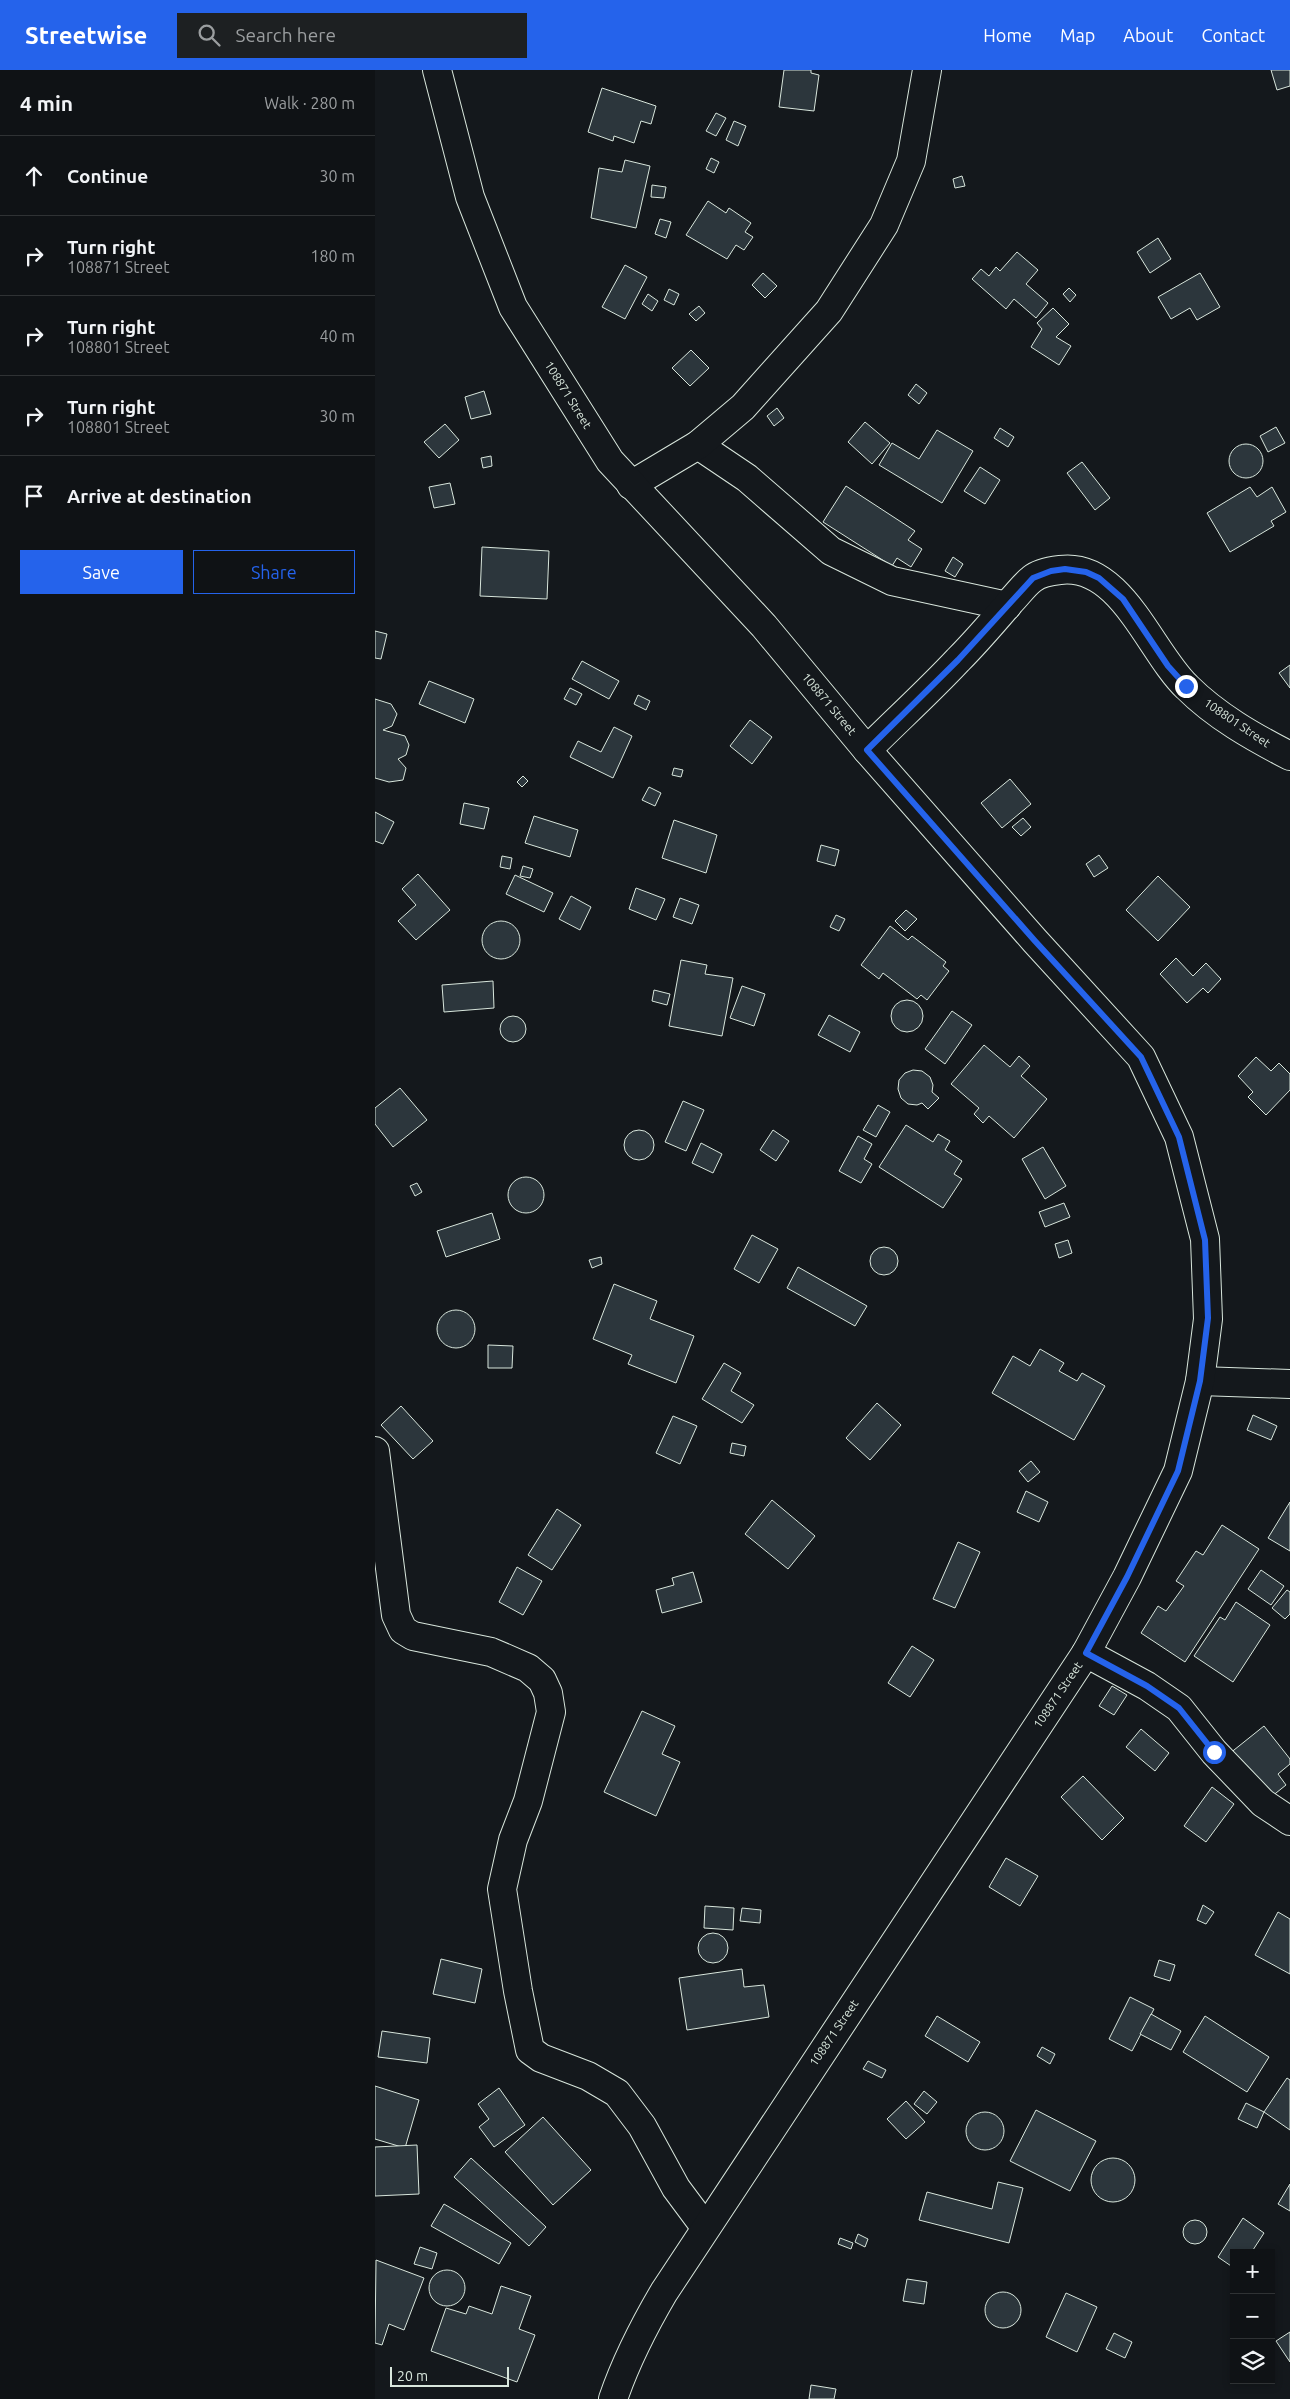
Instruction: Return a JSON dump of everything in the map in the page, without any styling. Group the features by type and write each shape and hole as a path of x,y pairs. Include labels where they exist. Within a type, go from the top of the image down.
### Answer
{"street":[{"name":"108871 Street","path":"437,70 470,197 513,307 610,461 764,626 867,750 1035,941 1141,1057 1179,1137 1205,1240 1208,1318 1200,1381 1178,1471 1127,1577 1086,1653 705,2227 641,2330 622,2372 613,2399"},
{"path":"631,485 698,445 743,407 829,311 883,224 911,161 927,70"},
{"path":"698,445 747,478 831,551 892,581 1007,606"},
{"name":"108801 Street","path":"867,750 958,660 1033,578 1051,571 1065,569 1086,572 1099,578 1123,599 1168,666 1186,686 1211,708 1261,741 1290,756"},
{"path":"1200,1381 1290,1384"},
{"path":"375,1451 396,1615 403,1630 413,1636 491,1652 528,1668 542,1680 547,1693 551,1712 528,1801 513,1840 502,1889 519,2000 530,2050 541,2058 588,2076 617,2093 642,2126 676,2188 705,2227"},
{"path":"1086,1653 1147,1686 1179,1708 1214,1752 1263,1803 1290,1821"}],"building":[{"path":"784,70 811,70 811,73 819,75 814,111 779,107"},
{"path":"1271,70 1290,70 1290,86 1277,90"},
{"path":"602,88 656,106 651,124 641,121 634,143 614,136 613,141 588,132"},
{"path":"716,113 726,118 716,136 706,131"},
{"path":"734,121 746,126 738,146 726,140"},
{"path":"711,158 719,162 714,173 706,169"},
{"path":"625,160 650,166 636,228 591,218 599,168 622,172"},
{"path":"962,176 965,186 955,188 953,179"},
{"path":"652,185 666,187 664,198 651,197"},
{"path":"708,201 726,213 729,208 751,223 745,232 753,237 744,250 736,245 727,259 686,235"},
{"path":"660,219 671,222 666,238 655,234"},
{"path":"1158,238 1171,259 1150,273 1137,252"},
{"path":"1017,252 1038,270 1026,284 1048,303 1036,318 1014,299 1006,309 972,279 981,269 989,276 996,267 1000,271"},
{"path":"625,265 647,277 625,319 602,307"},
{"path":"763,273 777,286 765,298 752,285"},
{"path":"1200,273 1220,307 1197,320 1190,308 1171,319 1158,297"},
{"path":"1069,288 1076,295 1070,302 1063,294"},
{"path":"669,289 679,294 674,305 664,300"},
{"path":"648,294 658,301 652,311 642,304"},
{"path":"699,306 705,313 696,321 689,314"},
{"path":"1053,308 1069,324 1056,337 1071,346 1059,365 1031,347 1042,329 1037,323"},
{"path":"691,350 709,368 690,386 672,368"},
{"path":"916,384 927,393 919,404 908,395"},
{"path":"484,391 491,414 471,419 465,397"},
{"path":"777,408 784,418 774,426 767,416"},
{"path":"865,422 890,443 872,464 848,442"},
{"path":"445,424 459,440 439,458 424,442"},
{"path":"1276,427 1285,443 1268,452 1260,436"},
{"path":"1000,428 1014,437 1008,447 994,438"},
{"path":"937,430 973,451 942,503 879,465 892,443 919,459"},
{"path":"1246,444 1258,449 1263,461 1258,473 1246,478 1234,473 1229,461 1234,449"},
{"path":"491,456 492,466 483,468 481,458"},
{"path":"1082,462 1110,498 1095,510 1067,473"},
{"path":"980,467 1000,480 985,504 964,491"},
{"path":"450,483 455,504 434,508 429,487"},
{"path":"846,486 915,531 908,540 922,549 911,567 897,558 892,566 823,522"},
{"path":"1250,487 1257,497 1272,487 1286,512 1271,521 1274,526 1230,552 1207,513"},
{"path":"482,547 549,551 547,599 480,596"},
{"path":"953,557 963,564 955,577 945,571"},
{"path":"375,631 387,634 381,659 375,658"},
{"path":"582,661 619,681 609,699 572,679"},
{"path":"1290,665 1290,688 1279,673"},
{"path":"429,681 474,699 465,723 419,704"},
{"path":"570,688 582,694 576,705 564,699"},
{"path":"638,695 650,701 646,710 634,704"},
{"path":"375,699 391,704 397,714 392,726 383,730 405,736 409,745 406,755 398,759 406,768 403,780 389,782 375,778"},
{"path":"750,720 772,737 752,764 730,746"},
{"path":"614,727 632,736 613,778 570,757 578,741 601,752"},
{"path":"674,768 683,770 681,777 672,775"},
{"path":"523,776 528,781 522,787 517,782"},
{"path":"1010,779 1031,804 1002,828 981,803"},
{"path":"649,787 661,793 655,806 642,800"},
{"path":"464,803 489,808 484,829 460,824"},
{"path":"375,812 394,822 383,844 375,841"},
{"path":"534,816 578,830 570,857 525,843"},
{"path":"1023,818 1031,827 1021,836 1012,827"},
{"path":"674,820 717,835 706,873 662,858"},
{"path":"821,845 839,850 835,866 817,861"},
{"path":"1099,855 1108,868 1094,877 1086,864"},
{"path":"502,856 512,858 510,869 500,867"},
{"path":"523,866 533,869 530,878 520,876"},
{"path":"418,874 450,910 416,940 398,921 416,905 402,889"},
{"path":"515,875 553,893 544,912 506,894"},
{"path":"1158,876 1190,907 1158,941 1126,910"},
{"path":"636,888 665,899 656,920 629,909"},
{"path":"571,896 591,907 580,930 559,919"},
{"path":"680,898 699,905 692,924 673,917"},
{"path":"906,910 917,919 905,931 895,921"},
{"path":"836,915 845,919 839,931 830,927"},
{"path":"501,921 514,927 520,940 514,953 501,959 488,953 482,940 488,927"},
{"path":"890,926 908,940 912,936 946,962 943,966 949,971 927,1000 921,995 917,999 883,973 879,979 861,965"},
{"path":"1176,958 1193,976 1206,963 1221,979 1208,993 1203,988 1187,1003 1160,974"},
{"path":"681,960 707,965 705,974 733,978 722,1036 669,1026"},
{"path":"493,981 494,1008 444,1012 442,985"},
{"path":"742,986 765,994 754,1026 730,1018"},
{"path":"654,990 670,994 667,1005 652,1001"},
{"path":"907,1000 918,1005 923,1016 918,1027 907,1032 896,1027 891,1016 896,1005"},
{"path":"952,1011 972,1025 945,1064 925,1049"},
{"path":"829,1015 860,1032 850,1052 818,1035"},
{"path":"513,1016 522,1020 526,1029 522,1038 513,1042 504,1038 500,1029 504,1020"},
{"path":"984,1045 1010,1067 1019,1056 1030,1066 1021,1076 1047,1099 1014,1138 989,1116 983,1123 974,1114 979,1108 951,1084"},
{"path":"1256,1057 1271,1071 1279,1063 1290,1074 1290,1090 1266,1115 1248,1097 1253,1092 1238,1076"},
{"path":"913,1070 922,1071 930,1077 933,1085 932,1092 939,1098 928,1109 922,1103 917,1105 908,1104 901,1098 898,1089 899,1080 905,1073"},
{"path":"400,1088 427,1120 393,1147 375,1124 375,1108"},
{"path":"683,1101 704,1110 686,1151 665,1142"},
{"path":"878,1105 890,1112 876,1137 863,1130"},
{"path":"906,1125 933,1142 938,1134 950,1141 945,1150 962,1161 954,1174 962,1179 943,1208 879,1167"},
{"path":"639,1130 645,1131 653,1139 653,1151 645,1159 639,1160 633,1159 625,1151 624,1145 625,1139 633,1131"},
{"path":"773,1130 789,1141 776,1161 760,1150"},
{"path":"858,1136 872,1144 864,1159 872,1164 861,1183 839,1171"},
{"path":"701,1143 722,1154 713,1173 692,1163"},
{"path":"1043,1147 1066,1186 1045,1199 1022,1159"},
{"path":"526,1177 533,1178 539,1182 543,1188 543,1202 539,1208 533,1212 526,1213 519,1212 513,1208 509,1202 508,1195 509,1188 513,1182 519,1178"},
{"path":"417,1183 422,1192 415,1196 410,1186"},
{"path":"1064,1203 1070,1217 1045,1227 1039,1212"},
{"path":"492,1213 500,1239 446,1257 437,1231"},
{"path":"752,1235 778,1249 759,1283 734,1269"},
{"path":"1068,1240 1072,1253 1059,1258 1055,1244"},
{"path":"884,1247 894,1251 898,1261 894,1271 884,1275 874,1271 870,1261 874,1251"},
{"path":"601,1257 602,1264 592,1268 589,1260"},
{"path":"798,1267 867,1306 855,1326 787,1288"},
{"path":"614,1284 657,1301 650,1319 694,1336 676,1383 628,1364 632,1355 593,1339"},
{"path":"456,1310 470,1315 475,1329 470,1343 456,1348 442,1343 437,1329 442,1315"},
{"path":"488,1345 513,1346 512,1368 488,1368"},
{"path":"1040,1349 1064,1363 1059,1371 1077,1381 1082,1373 1105,1386 1074,1440 992,1393 1013,1356 1030,1366"},
{"path":"724,1363 741,1373 731,1391 754,1405 742,1423 702,1399"},
{"path":"877,1403 901,1425 870,1460 846,1438"},
{"path":"401,1406 433,1441 413,1459 381,1425"},
{"path":"1253,1415 1277,1426 1271,1440 1247,1430"},
{"path":"673,1416 697,1426 680,1464 656,1453"},
{"path":"732,1443 746,1446 744,1456 730,1453"},
{"path":"1031,1461 1040,1472 1028,1482 1019,1471"},
{"path":"1026,1491 1048,1502 1039,1522 1017,1512"},
{"path":"772,1500 815,1536 788,1569 745,1534"},
{"path":"1290,1502 1290,1551 1268,1538"},
{"path":"557,1509 581,1525 552,1570 528,1555"},
{"path":"1222,1525 1259,1549 1185,1662 1141,1633 1158,1606 1166,1611 1184,1586 1176,1581 1196,1551 1203,1555"},
{"path":"958,1542 980,1552 955,1608 933,1599"},
{"path":"517,1567 542,1581 523,1615 499,1602"},
{"path":"1261,1570 1284,1586 1271,1605 1248,1589"},
{"path":"693,1572 702,1602 662,1613 656,1590 674,1585 672,1578"},
{"path":"1287,1590 1290,1592 1290,1614 1285,1619 1272,1608"},
{"path":"1236,1602 1270,1625 1233,1682 1194,1656 1220,1617 1225,1620"},
{"path":"912,1646 934,1660 910,1697 888,1683"},
{"path":"1112,1686 1127,1695 1114,1715 1099,1706"},
{"path":"642,1711 675,1726 662,1754 680,1762 656,1816 604,1792"},
{"path":"1264,1726 1290,1759 1290,1764 1278,1774 1286,1785 1266,1801 1229,1754"},
{"path":"1141,1729 1169,1753 1155,1771 1126,1747"},
{"path":"1083,1776 1124,1818 1102,1840 1061,1797"},
{"path":"1212,1787 1234,1804 1206,1842 1184,1826"},
{"path":"1006,1858 1038,1876 1020,1906 989,1887"},
{"path":"1203,1905 1214,1912 1206,1924 1197,1920"},
{"path":"705,1906 734,1908 733,1930 704,1928"},
{"path":"742,1908 761,1910 760,1923 740,1921"},
{"path":"1278,1912 1290,1919 1290,1974 1255,1955"},
{"path":"713,1933 724,1937 728,1948 724,1959 713,1963 702,1959 698,1948 702,1937"},
{"path":"441,1959 482,1969 475,2003 433,1994"},
{"path":"1159,1960 1175,1965 1170,1981 1154,1976"},
{"path":"742,1969 744,1987 764,1985 769,2017 687,2030 679,1978"},
{"path":"1130,1997 1154,2009 1132,2051 1109,2039"},
{"path":"1151,2014 1181,2031 1171,2050 1140,2034"},
{"path":"937,2016 980,2042 968,2062 925,2036"},
{"path":"1205,2016 1269,2057 1247,2092 1183,2052"},
{"path":"382,2031 430,2038 427,2063 378,2057"},
{"path":"1042,2047 1055,2054 1050,2064 1037,2056"},
{"path":"868,2061 886,2070 882,2078 863,2069"},
{"path":"1287,2078 1290,2080 1290,2130 1264,2112"},
{"path":"375,2086 419,2100 405,2148 375,2139"},
{"path":"499,2088 525,2125 494,2147 479,2127 489,2119 478,2104"},
{"path":"924,2091 937,2102 927,2114 914,2104"},
{"path":"906,2101 925,2122 906,2139 887,2119"},
{"path":"1246,2103 1264,2112 1257,2128 1238,2119"},
{"path":"1036,2110 1096,2141 1070,2191 1010,2161"},
{"path":"985,2112 998,2118 1004,2131 998,2144 985,2150 972,2144 966,2131 972,2118"},
{"path":"543,2117 591,2170 553,2205 505,2152"},
{"path":"417,2145 419,2194 375,2196 375,2147"},
{"path":"471,2158 546,2227 529,2246 454,2177"},
{"path":"1117,2158 1129,2164 1134,2172 1134,2188 1129,2196 1121,2201 1109,2202 1097,2196 1092,2188 1091,2176 1097,2164 1105,2159"},
{"path":"998,2182 1023,2188 1009,2243 919,2220 927,2192 992,2209"},
{"path":"1290,2184 1290,2211 1278,2204"},
{"path":"444,2204 511,2243 499,2264 431,2226"},
{"path":"1243,2218 1264,2233 1254,2249 1230,2249 1230,2265 1218,2257"},
{"path":"1195,2220 1204,2223 1207,2232 1204,2241 1195,2244 1186,2241 1183,2232 1186,2223"},
{"path":"858,2234 868,2239 865,2247 855,2242"},
{"path":"840,2238 853,2243 851,2249 838,2244"},
{"path":"420,2247 437,2253 432,2269 414,2264"},
{"path":"376,2260 424,2278 404,2330 389,2324 382,2345 375,2343"},
{"path":"447,2270 460,2275 465,2288 460,2301 447,2306 434,2301 429,2288 434,2275"},
{"path":"907,2279 927,2282 924,2304 903,2301"},
{"path":"501,2286 531,2296 519,2329 535,2335 517,2382 431,2351 446,2308 466,2314 469,2306 492,2314"},
{"path":"1003,2292 1015,2298 1021,2310 1015,2322 1003,2328 991,2322 985,2310 991,2298"},
{"path":"1066,2293 1097,2307 1077,2352 1046,2337"},
{"path":"1290,2332 1290,2362 1276,2341"},
{"path":"1114,2333 1132,2342 1125,2358 1106,2349"},
{"path":"811,2385 836,2389 834,2399 809,2399"}],"route":[{"path":"1186,686 1168,666 1123,599 1099,578 1086,572 1065,569 1051,571 1033,578 958,660 867,750 1035,941 1141,1057 1179,1137 1205,1240 1208,1318 1200,1381 1178,1471 1127,1577 1086,1653 1147,1686 1179,1708 1214,1752"}]}
